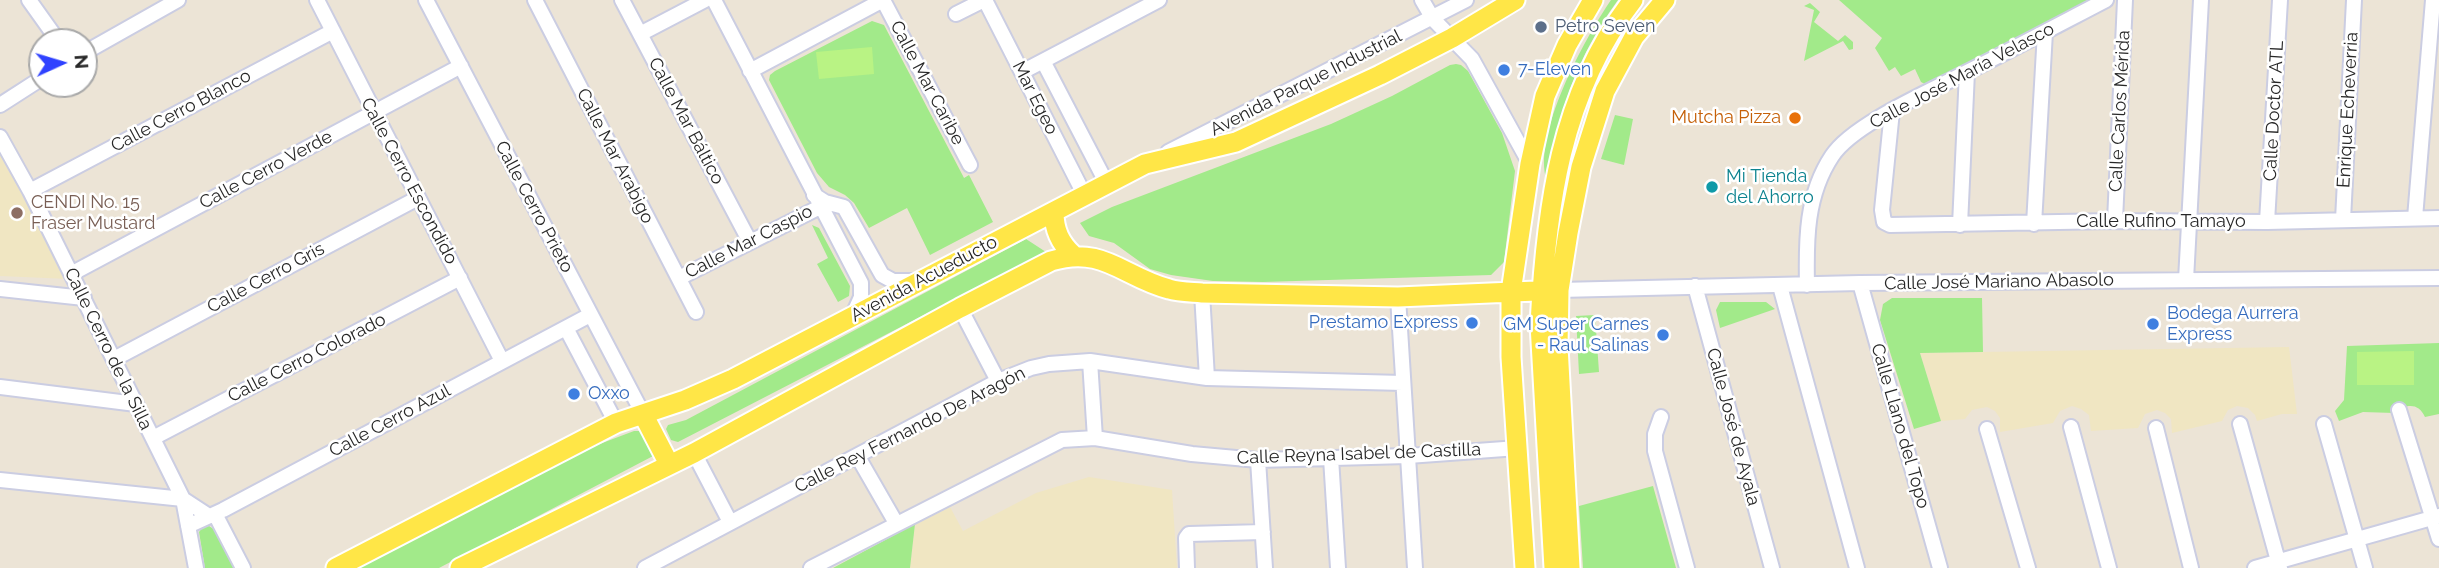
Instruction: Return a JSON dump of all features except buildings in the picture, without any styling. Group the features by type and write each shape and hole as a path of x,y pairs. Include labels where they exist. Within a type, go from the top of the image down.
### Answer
{"main road":[{"name":"Avenida Acueducto","path":"336,568 616,423 685,400 732,380 1145,164 1236,142 1380,75 1452,38 1515,0"},
{"path":"1525,568 1511,357 1511,292 1530,163 1549,83 1593,0"},
{"path":"1570,568 1558,346 1547,247 1560,155 1569,122 1588,73 1611,31 1633,0"},
{"path":"1554,568 1541,358 1550,290 1581,167 1605,91 1634,37 1665,0"},
{"path":"1530,163 1545,193 1541,230 1543,243 1547,247"},
{"path":"1054,212 1056,231 1064,247 1073,255"},
{"path":"1030,224 1048,238 1052,252 1051,261"},
{"path":"460,568 694,453 1051,261 1073,255 1094,257 1170,289 1202,293 1398,297 1550,290"},
{"path":"643,414 669,464"}],"street":[{"path":"29,0 49,28"},
{"path":"98,45 178,0"},
{"name":"Calle Cerro Escondido","path":"317,0 502,361"},
{"name":"Calle Cerro Prieto","path":"426,0 643,414"},
{"name":"Calle Mar Arabigo","path":"535,0 696,312"},
{"name":"Calle Mar Báltico","path":"622,0 750,242"},
{"path":"640,34 705,0"},
{"path":"714,0 860,283 862,292 852,317"},
{"path":"750,71 883,0"},
{"name":"Calle Mar Caribe","path":"883,0 970,165"},
{"path":"956,14 984,0"},
{"name":"Mar Egeo","path":"984,0 1085,196"},
{"path":"1022,72 1159,0"},
{"path":"1422,0 1433,19 1472,59 1530,163"},
{"name":"Avenida Parque Industrial","path":"1145,164 1466,0"},
{"name":"Calle José María Velasco","path":"1807,285 1809,217 1814,194 1823,171 1847,139 1892,111 2106,0"},
{"name":"Calle Carlos Mérida","path":"2115,221 2125,0"},
{"path":"2186,280 2201,0"},
{"name":"Calle Doctor ATL","path":"2267,222 2280,0"},
{"name":"Enrique Echeverria","path":"2343,220 2354,0"},
{"path":"2415,218 2433,0"},
{"name":"Calle Cerro Blanco","path":"30,191 333,30"},
{"path":"2035,224 2045,32"},
{"name":"Mar Egeo","path":"1043,61 1107,184"},
{"name":"Calle Cerro Verde","path":"71,274 461,66"},
{"path":"1960,225 1967,72"},
{"path":"0,105 28,87"},
{"name":"Calle Rufino Tamayo","path":"1892,111 1882,210 1884,222 1898,226 2439,218"},
{"name":"Calle Cerro de la Silla","path":"0,137 30,191 183,499 196,568"},
{"name":"Calle Cerro Gris","path":"114,359 418,198"},
{"path":"817,201 844,206 882,275 896,281 920,281"},
{"name":"Calle Mar Caspio","path":"678,278 750,242 817,201"},
{"path":"852,268 872,257"},
{"name":"Calle Cerro Colorado","path":"153,438 460,278"},
{"name":"Calle José Mariano Abasolo","path":"1550,290 2439,278"},
{"name":"Calle Llano del Topo","path":"1860,284 1940,568"},
{"name":"Calle José de Ayala","path":"1695,286 1772,568"},
{"path":"1780,286 1857,568"},
{"path":"0,289 83,298"},
{"path":"1202,293 1207,378"},
{"path":"1398,297 1415,568"},
{"path":"960,308 999,381"},
{"name":"Calle Cerro Azul","path":"188,526 590,315"},
{"path":"566,328 616,423"},
{"path":"1090,361 1095,438"},
{"name":"Calle Rey Fernando De Aragón","path":"645,568 999,381 1031,368 1090,361 1207,378 1403,383"},
{"path":"0,387 136,404"},
{"path":"2399,410 2436,517 2439,539"},
{"path":"1661,417 1655,451 1687,568"},
{"path":"2240,424 2280,565"},
{"path":"2324,424 2365,568"},
{"path":"2071,427 2109,568"},
{"path":"2156,428 2191,568"},
{"path":"1987,429 2028,568"},
{"name":"Calle Reyna Isabel de Castilla","path":"811,568 1055,443 1095,438 1192,454 1258,460 1408,456 1518,448"},
{"path":"694,453 730,522"},
{"path":"858,457 896,523"},
{"path":"1331,458 1338,568"},
{"path":"1258,460 1265,568"},
{"path":"0,480 183,499 212,515 243,568"},
{"path":"2255,568 2280,565 2436,517"},
{"path":"1187,568 1186,538 1189,534 1262,532"}],"shaded area":[{"name":"CENDI No. 15 Fraser Mustard","path":"0,150 69,279 0,276"},
{"path":"2289,347 2297,414 2282,414 2257,421 2248,408 2237,406 2228,410 2222,421 2172,433 2171,419 2157,410 2145,414 2138,428 2091,431 2089,415 2072,406 2060,411 2053,423 2000,432 2000,418 1995,411 1987,407 1972,410 1965,419 1941,421 1920,353"},
{"path":"1089,477 1172,490 1177,568 910,568 915,524 950,507 963,531 1036,493"}],"green space":[{"path":"1611,0 1618,0 1591,43 1571,86 1557,131 1547,181 1544,162 1553,114 1575,62"},
{"path":"1839,0 2090,0 1927,85 1921,82 1915,69 1901,76 1895,67 1889,71 1875,48 1882,38"},
{"path":"1810,3 1820,12 1814,22 1838,41 1845,35 1853,42 1853,49 1849,50 1843,41 1804,61 1814,10 1804,6"},
{"path":"872,21 884,25 964,178 969,175 993,222 930,255 907,208 869,228 854,203 829,187 817,173 769,80 775,71"},
{"path":"872,47 874,74 819,79 816,52"},
{"path":"1456,64 1468,71 1502,133 1515,171 1504,262 1491,275 1213,281 1150,269 1114,243 1089,236 1080,223 1112,207 1331,124"},
{"path":"1615,115 1633,119 1624,165 1601,159"},
{"path":"812,225 819,228 850,286 849,296 838,302 817,264 828,258"},
{"path":"1026,239 1046,252 678,442 671,440 666,429 668,425 686,420"},
{"path":"1892,298 1982,298 1983,352 1920,353 1941,421 1914,429 1880,320 1883,304"},
{"path":"1720,302 1766,302 1775,309 1720,328 1716,310"},
{"path":"1595,315 1599,372 1579,374 1576,316"},
{"path":"2439,343 2439,414 2425,417 2419,409 2411,406 2394,413 2363,412 2339,421 2335,411 2344,400 2347,346"},
{"path":"2414,351 2414,385 2357,385 2357,352"},
{"path":"634,431 644,431 655,455 439,568 355,568 589,448"},
{"path":"1653,486 1676,568 1583,568 1579,506"},
{"path":"915,524 910,568 833,568"},
{"path":"209,526 215,530 234,568 205,568 199,532"}],"place":[{"name":"Petro Seven","path":"1541,27"},
{"name":"7-Eleven","path":"1504,70"},
{"name":"Mutcha Pizza","path":"1795,118"},
{"name":"Mi Tienda del Ahorro","path":"1712,187"},
{"name":"CENDI No. 15 Fraser Mustard","path":"17,213"},
{"name":"Prestamo Express","path":"1472,323"},
{"name":"Bodega Aurrera Express","path":"2153,324"},
{"name":"GM Super Carnes - Raul Salinas","path":"1663,335"},
{"name":"Oxxo","path":"574,394"}]}
